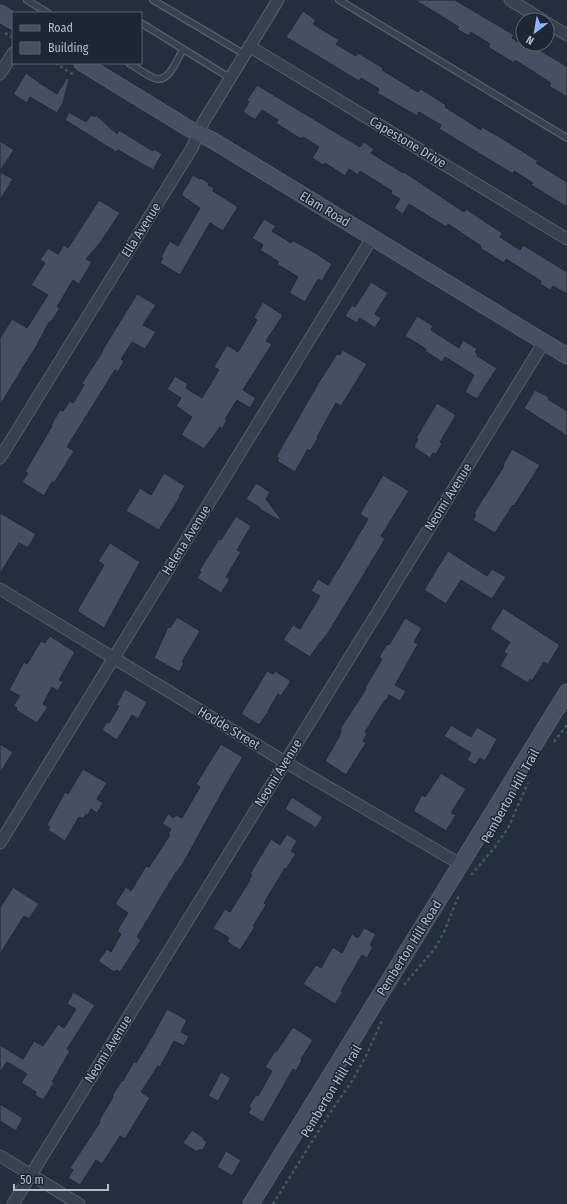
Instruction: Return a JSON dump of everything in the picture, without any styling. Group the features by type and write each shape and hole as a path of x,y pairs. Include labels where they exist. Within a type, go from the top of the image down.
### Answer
{"street":[{"name":"Ella Avenue","path":"0,458 188,154 204,121 278,0"},
{"path":"510,0 530,12"},
{"path":"0,13 12,20"},
{"path":"555,28 567,35"},
{"name":"Capestone Drive","path":"247,50 567,239"},
{"path":"0,74 12,55"},
{"name":"Elam Road","path":"84,64 567,356"},
{"name":"Helena Avenue","path":"0,843 372,238"},
{"name":"Neomi Avenue","path":"12,1204 544,342"},
{"name":"Hodde Street","path":"0,589 285,762 460,864"},
{"name":"Pemberton Hill Road","path":"251,1204 567,692"},
{"path":"0,1156 79,1204"}],"lane":[{"path":"27,0 46,12"},
{"path":"153,0 247,50"},
{"path":"339,0 567,138"},
{"path":"142,24 230,78"},
{"path":"131,64 156,80 164,78 170,73 183,49"}],"path":[{"name":"Pemberton Hill Trail","path":"550,746 567,725"},
{"name":"Pemberton Hill Trail","path":"469,877 495,847 508,828 529,780"},
{"path":"401,988 436,947 462,890"},
{"name":"Pemberton Hill Trail","path":"274,1204 328,1116 352,1081 366,1056 384,1016"}],"building":[{"path":"415,0 455,0 514,35 512,38 515,40 515,52 543,52 558,61 567,67 567,97 549,86 551,83 515,60 514,63 488,47 490,44 471,32 469,36 457,29 459,27"},
{"path":"303,11 316,20 313,24 339,40 336,44 356,56 358,53 418,92 421,89 446,105 445,107 481,130 482,127 503,139 538,161 536,163 567,182 567,207 531,185 533,183 514,171 513,174 439,129 441,125 419,112 417,116 377,93 379,89 361,78 359,81 286,37"},
{"path":"26,73 57,94 67,78 69,79 63,103 57,113 30,97 27,103 13,94"},
{"path":"257,85 360,147 364,142 374,149 371,153 403,173 404,172 464,212 466,209 502,233 500,237 520,250 523,245 567,272 567,294 553,286 550,290 540,284 541,281 506,259 504,263 480,248 481,246 448,224 446,227 409,204 403,214 394,208 400,199 391,194 392,191 360,171 358,175 349,169 345,176 325,163 323,165 312,158 319,147 303,137 301,139 276,123 278,120 262,110 255,120 243,112 249,102 247,100"},
{"path":"69,112 86,122 91,115 95,117 96,115 117,134 119,130 153,151 154,149 162,154 153,170 118,150 116,152 65,120"},
{"path":"0,141 14,150 0,171"},
{"path":"0,172 13,179 0,200"},
{"path":"193,175 209,183 208,185 214,188 213,191 238,207 223,231 210,223 180,275 160,263 163,258 161,257 170,241 178,246 200,208 181,195"},
{"path":"99,200 120,213 100,243 86,259 92,262 79,284 73,280 57,307 60,308 50,323 49,322 37,345 0,405 0,338 12,319 27,328 48,295 31,285 45,263 40,260 48,248 58,254 64,245 68,248"},
{"path":"264,219 276,226 272,231 291,243 292,240 312,251 332,264 322,281 318,279 305,302 289,293 298,277 277,264 279,262 260,250 263,245 252,238"},
{"path":"371,282 388,293 375,314 381,318 375,328 360,318 357,323 345,316 352,305 355,307"},
{"path":"137,294 156,305 143,325 156,332 145,349 132,342 121,359 124,361 118,372 115,370 67,447 74,451 44,496 22,482 28,473 25,472 60,410 63,411 70,401 73,403 84,385 82,383"},
{"path":"263,302 283,315 266,341 272,344 243,390 256,398 250,408 237,400 225,419 227,420 222,429 220,427 204,449 181,435 192,417 176,406 181,398 167,389 175,376 188,384 186,388 202,398 219,370 214,367 227,345 238,352 257,320 254,317"},
{"path":"417,316 433,326 431,330 459,348 463,340 477,349 475,352 478,354 477,356 497,368 477,399 465,392 474,375 445,357 442,362 425,351 426,349 405,336"},
{"path":"343,350 367,364 341,406 336,403 317,437 318,438 310,451 308,449 295,472 277,461 279,458 276,457 319,382 337,354 340,355"},
{"path":"535,390 549,397 548,399 567,411 567,436 524,408"},
{"path":"437,403 456,415 440,442 442,444 436,454 433,453 430,458 414,447 418,439 416,438"},
{"path":"512,449 540,465 495,533 473,520 476,515 474,513 504,466 503,465"},
{"path":"164,473 185,486 179,496 180,497 159,530 126,511 140,488 151,495"},
{"path":"383,475 409,491 381,536 385,539 328,633 310,657 283,640 293,625 300,629 320,596 311,591 318,579 328,585 340,566 368,519 360,514"},
{"path":"256,483 270,492 266,499 283,522 261,510 259,507 246,499"},
{"path":"0,513 36,534 28,548 19,543 0,574"},
{"path":"236,516 251,526 237,550 241,552 226,577 230,579 221,593 197,578 201,572 199,571 219,539 221,540"},
{"path":"110,543 140,562 104,628 77,611 104,565 98,561"},
{"path":"448,551 487,576 492,569 506,577 492,599 461,580 446,604 424,590"},
{"path":"503,608 560,645 548,664 544,662 532,681 530,679 528,683 500,666 507,654 504,652 510,642 490,629"},
{"path":"177,617 200,631 182,662 184,663 179,672 154,658 168,627 170,628"},
{"path":"405,618 422,628 414,642 418,644 395,685 406,691 400,701 389,695 386,701 385,700 365,732 367,734 363,741 366,743 346,775 325,761 339,737 340,729 366,689 365,688 382,659 379,657 387,644 389,645"},
{"path":"50,636 75,652 59,680 63,682 58,691 52,687 43,704 48,707 37,723 16,710 17,708 13,706 20,696 9,690 24,662 27,664 41,641 45,643"},
{"path":"267,671 273,674 275,671 291,681 281,696 278,694 269,711 259,725 241,714"},
{"path":"125,689 147,702 138,719 132,715 117,740 102,730 107,722 109,723 119,706 116,705"},
{"path":"451,725 471,737 477,727 497,739 485,761 480,758 475,765 467,760 471,753 444,736"},
{"path":"0,744 13,752 0,773"},
{"path":"221,744 243,757 185,860 176,872 137,937 141,940 120,972 116,970 114,972 98,961 107,949 111,952 121,934 117,931 128,913 115,904 126,887 131,891 146,866 149,867 170,835 168,834 171,829 162,824 168,814 174,818 176,815 182,818 200,787 196,784"},
{"path":"83,769 107,783 97,799 103,803 97,813 91,809 88,815 86,814 83,819 79,817 65,841 48,830 50,827 47,825 65,792 68,794"},
{"path":"441,773 466,789 451,813 456,815 446,831 413,811 422,795 425,797"},
{"path":"292,797 323,817 316,828 285,809"},
{"path":"287,834 297,841 291,851 296,854 286,869 285,868 264,903 266,905 253,926 255,927 240,950 227,942 229,938 213,928 225,909 230,912 250,880 252,875 250,874 271,839 280,845"},
{"path":"13,887 39,904 29,919 24,916 0,954 0,908"},
{"path":"364,928 376,934 370,945 373,947 367,958 362,955 341,991 343,992 335,1004 303,984 316,965 321,968 333,947 342,953 352,934 358,938"},
{"path":"73,992 95,1005 67,1049 70,1051 52,1082 54,1083 43,1100 35,1095 36,1092 21,1083 27,1074 7,1062 0,1072 0,1045 23,1059 34,1041 43,1046 58,1024 64,1028 76,1009 67,1004"},
{"path":"167,1009 187,1020 181,1032 189,1036 184,1046 174,1041 160,1067 158,1066 141,1092 150,1098 125,1139 120,1136 102,1164 96,1160 80,1185 68,1178 73,1170 70,1168 100,1122 99,1121 113,1097 112,1096 122,1080 123,1081 134,1061 136,1063"},
{"path":"293,1027 313,1040 301,1059 302,1060 296,1071 293,1069 263,1122 248,1113 251,1108 249,1106 256,1095 258,1096 272,1071 265,1067"},
{"path":"221,1072 231,1078 218,1101 208,1096"},
{"path":"0,1104 23,1118 16,1131 0,1121"},
{"path":"192,1130 204,1138 203,1139 207,1142 203,1150 198,1150 197,1152 183,1143"},
{"path":"226,1151 241,1160 232,1176 217,1167"}]}
